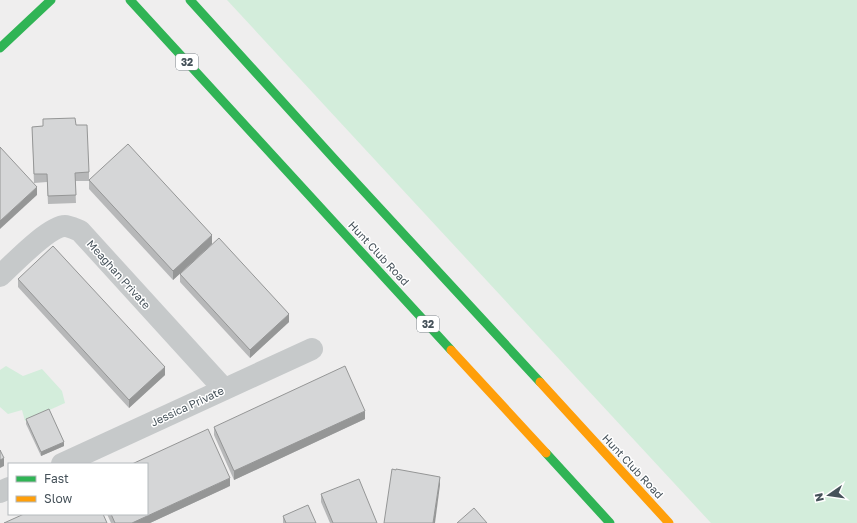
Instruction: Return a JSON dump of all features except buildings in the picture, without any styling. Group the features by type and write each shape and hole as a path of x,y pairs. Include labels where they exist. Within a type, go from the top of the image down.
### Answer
{"main road":[{"path":"0,48 51,0"},
{"name":"Hunt Club Road","path":"130,0 610,523"},
{"name":"Hunt Club Road","path":"190,0 669,523"}],"street":[{"name":"Meaghan Private","path":"0,276 27,250 54,229 65,226 80,231 224,389"},
{"name":"Jessica Private","path":"64,463 312,349"}],"green space":[{"path":"227,0 857,0 857,523 711,523"},
{"path":"6,366 23,376 42,369 62,391 65,403 25,421 22,410 8,414 0,407 0,370"}],"traffic: fast":[{"path":"0,48 51,0"},
{"path":"130,0 451,350"},
{"path":"190,0 540,382"},
{"path":"546,453 610,523"}],"traffic: slow":[{"path":"451,350 546,453"},
{"path":"540,382 669,523"}]}
